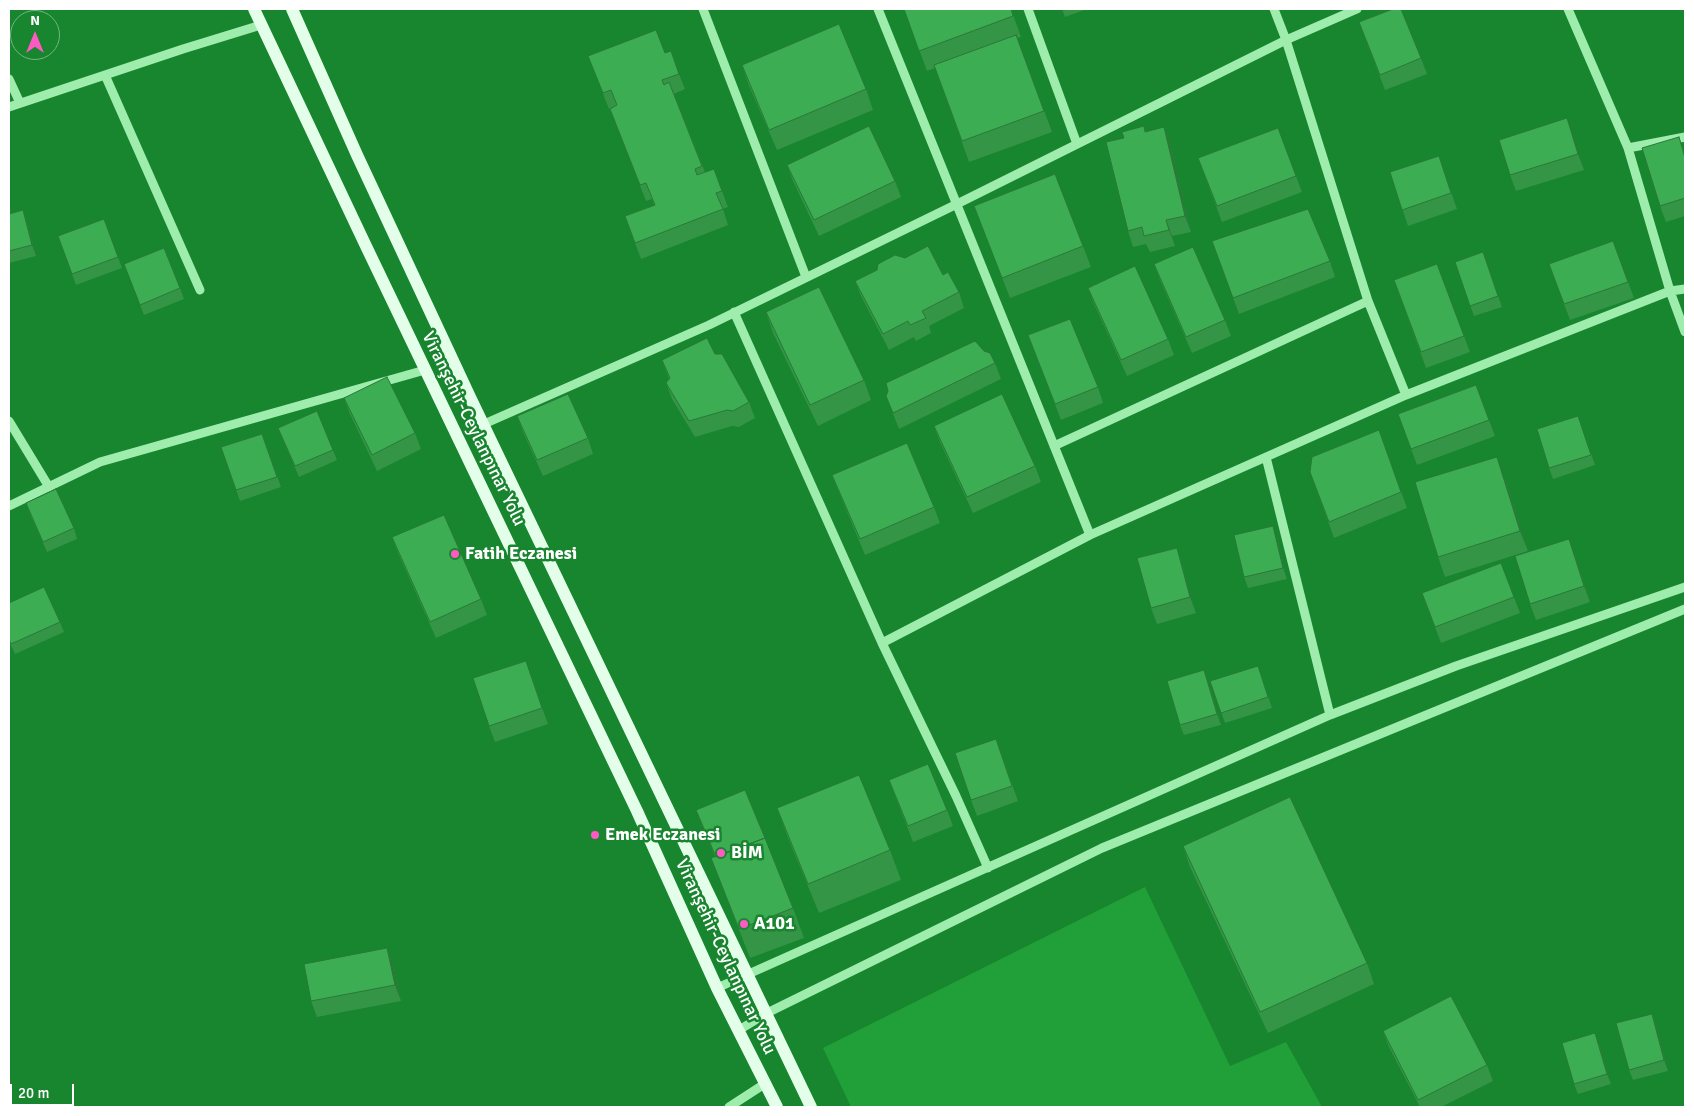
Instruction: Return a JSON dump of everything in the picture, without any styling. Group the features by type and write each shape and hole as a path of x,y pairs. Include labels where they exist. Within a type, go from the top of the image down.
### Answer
{"main road":[{"name":"Viranşehir-Ceylanpınar Yolu","path":"254,9 637,811 717,988 777,1107"},
{"name":"Viranşehir-Ceylanpınar Yolu","path":"292,9 357,155 484,424 811,1107"}],"street":[{"path":"703,9 806,277"},
{"path":"878,9 1090,535"},
{"path":"1028,9 1077,144"},
{"path":"1274,9 1286,40 1368,302 1406,395"},
{"path":"484,424 734,312 957,204 1286,40 1356,9"},
{"path":"1568,9 1628,148 1670,291 1685,332"},
{"path":"9,106 262,25"},
{"path":"105,75 200,290"},
{"path":"9,79 20,102"},
{"path":"1628,148 1685,137"},
{"path":"882,643 1090,535 1406,395 1670,291 1685,289"},
{"path":"1054,446 1368,302"},
{"path":"734,312 882,643 956,796 988,868"},
{"path":"9,506 100,462 425,370"},
{"path":"9,421 49,486"},
{"path":"1266,457 1330,715"},
{"path":"717,988 1330,715 1456,666 1685,586"},
{"path":"739,1030 767,1013 1102,848 1685,609"},
{"path":"729,1107 766,1083"}],"green space":[{"path":"1145,887 1230,1066 1286,1042 1322,1107 851,1107 823,1048"}],"building":[{"path":"904,9 1011,9 1013,16 919,51"},
{"path":"1393,9 1401,9 1421,58 1380,75 1359,22"},
{"path":"839,24 866,89 769,130 742,65"},
{"path":"656,30 665,53 671,51 679,74 662,80 664,85 669,82 702,166 695,169 697,175 714,169 722,191 716,193 723,209 635,243 625,216 655,205 646,183 640,185 610,109 617,105 611,90 603,93 588,56"},
{"path":"1016,35 1044,111 962,141 934,65"},
{"path":"1567,118 1578,154 1510,175 1499,140"},
{"path":"869,126 895,181 814,220 787,165"},
{"path":"1144,126 1145,132 1164,127 1185,216 1166,220 1169,230 1144,236 1142,227 1128,231 1106,142 1124,138 1122,132"},
{"path":"1278,128 1296,176 1217,206 1198,158"},
{"path":"1679,137 1685,158 1685,198 1660,206 1642,148"},
{"path":"1439,156 1451,193 1402,210 1390,172"},
{"path":"1055,174 1083,246 1002,278 974,206"},
{"path":"1308,209 1330,261 1233,298 1212,241"},
{"path":"23,210 32,245 9,251 9,214"},
{"path":"104,219 118,257 72,274 58,236"},
{"path":"1613,241 1628,282 1564,304 1549,264"},
{"path":"928,246 943,275 948,272 959,292 922,311 926,318 910,325 908,321 883,334 855,281 877,270 878,264 895,255 905,258"},
{"path":"1193,247 1225,320 1186,337 1154,264"},
{"path":"164,248 180,288 140,305 124,264"},
{"path":"1483,252 1498,296 1470,306 1455,262"},
{"path":"1437,264 1464,336 1421,352 1394,280"},
{"path":"1135,266 1168,339 1121,360 1088,288"},
{"path":"819,287 864,380 810,405 766,312"},
{"path":"1070,319 1098,387 1055,404 1028,335"},
{"path":"707,338 715,354 722,354 749,402 733,411 727,410 689,421 666,383 670,378 662,360"},
{"path":"975,341 984,351 990,353 995,363 893,413 886,396 888,391 886,383"},
{"path":"387,377 415,433 372,455 344,398"},
{"path":"1476,385 1489,420 1411,449 1398,414"},
{"path":"568,394 588,438 537,460 517,416"},
{"path":"1002,394 1035,466 967,497 934,426"},
{"path":"317,411 333,450 295,466 278,428"},
{"path":"1578,416 1591,455 1549,468 1537,429"},
{"path":"1379,430 1401,492 1329,522 1310,472 1312,457"},
{"path":"262,434 277,477 236,490 221,447"},
{"path":"907,443 934,507 860,539 832,475"},
{"path":"1497,457 1520,531 1438,557 1415,482"},
{"path":"56,489 74,528 43,542 26,503"},
{"path":"444,515 481,599 430,622 392,537"},
{"path":"1273,526 1283,568 1244,577 1234,535"},
{"path":"1569,539 1584,586 1530,604 1515,556"},
{"path":"1177,548 1190,597 1151,608 1137,558"},
{"path":"1501,563 1514,597 1435,627 1422,593"},
{"path":"44,587 60,622 11,644 9,639 9,603"},
{"path":"526,661 542,708 489,726 473,678"},
{"path":"1258,666 1268,697 1221,713 1210,681"},
{"path":"1204,670 1217,714 1180,725 1167,681"},
{"path":"996,739 1012,786 971,800 955,753"},
{"path":"928,764 947,810 908,826 889,780"},
{"path":"859,775 890,850 808,884 777,808"},
{"path":"745,790 765,838 716,857 696,810"},
{"path":"1290,797 1367,963 1260,1012 1183,846"},
{"path":"765,838 793,908 739,929 711,858"},
{"path":"387,948 395,985 311,1001 304,964"},
{"path":"1451,996 1487,1065 1418,1100 1383,1031"},
{"path":"1652,1014 1664,1060 1629,1070 1616,1023"},
{"path":"1595,1033 1607,1074 1574,1084 1562,1043"}],"place":[{"name":"Fatih Eczanesi","path":"455,554"},
{"name":"Emek Eczanesi","path":"595,835"},
{"name":"BİM","path":"721,853"},
{"name":"A101","path":"744,924"}]}
